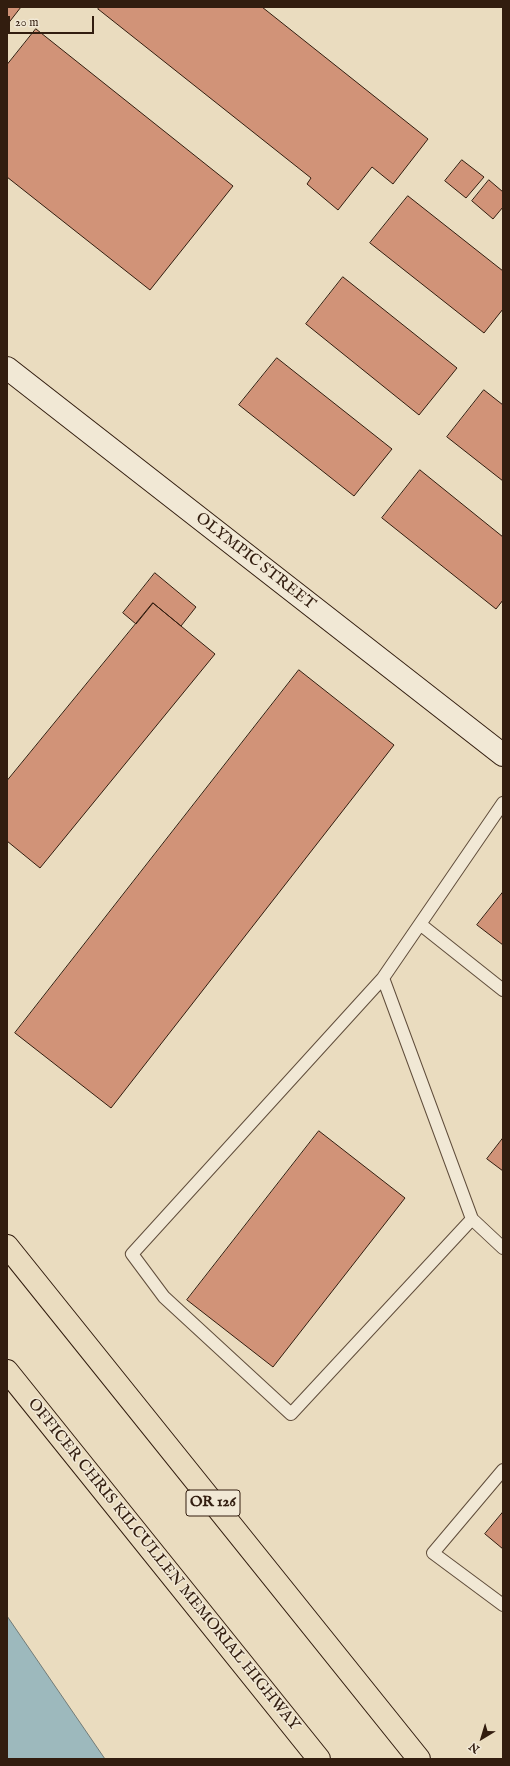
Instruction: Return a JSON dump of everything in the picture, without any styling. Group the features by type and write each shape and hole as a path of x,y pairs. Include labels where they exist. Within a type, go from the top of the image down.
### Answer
{"highway":[{"name":"OR 126","path":"7,1246 419,1759"},
{"name":"OFFICER CHRIS KILCULLEN MEMORIAL HIGHWAY","path":"10,1376 319,1759"}],"main road":[{"name":"OLYMPIC STREET","path":"7,368 500,746"}],"lane":[{"path":"472,1219 291,1414 164,1297 132,1254 383,978 503,803"},
{"path":"420,924 503,990"},
{"path":"383,978 472,1219 503,1248"},
{"path":"503,1470 433,1553 503,1605"}],"water":[{"path":"7,1616 105,1759 7,1759"}],"building":[{"path":"7,7 21,7 7,25"},
{"path":"100,7 262,7 428,139 393,184 372,167 338,210 307,184 311,178 98,9"},
{"path":"36,29 233,186 150,290 7,177 7,65"},
{"path":"462,160 484,177 466,198 445,181"},
{"path":"489,180 503,192 503,207 493,219 472,201"},
{"path":"408,196 503,271 503,309 484,333 370,243"},
{"path":"343,277 457,368 419,415 306,324"},
{"path":"277,358 392,449 354,496 239,405"},
{"path":"484,390 503,405 503,481 447,437"},
{"path":"420,470 503,537 503,600 496,609 382,518"},
{"path":"155,573 196,607 181,626 153,603 136,624 123,613"},
{"path":"153,603 215,654 40,868 7,841 7,781"},
{"path":"299,670 394,745 111,1108 15,1033"},
{"path":"503,892 503,945 477,925"},
{"path":"319,1131 405,1198 273,1367 187,1300"},
{"path":"503,1138 503,1171 487,1159"},
{"path":"503,1512 503,1549 485,1534"}]}
